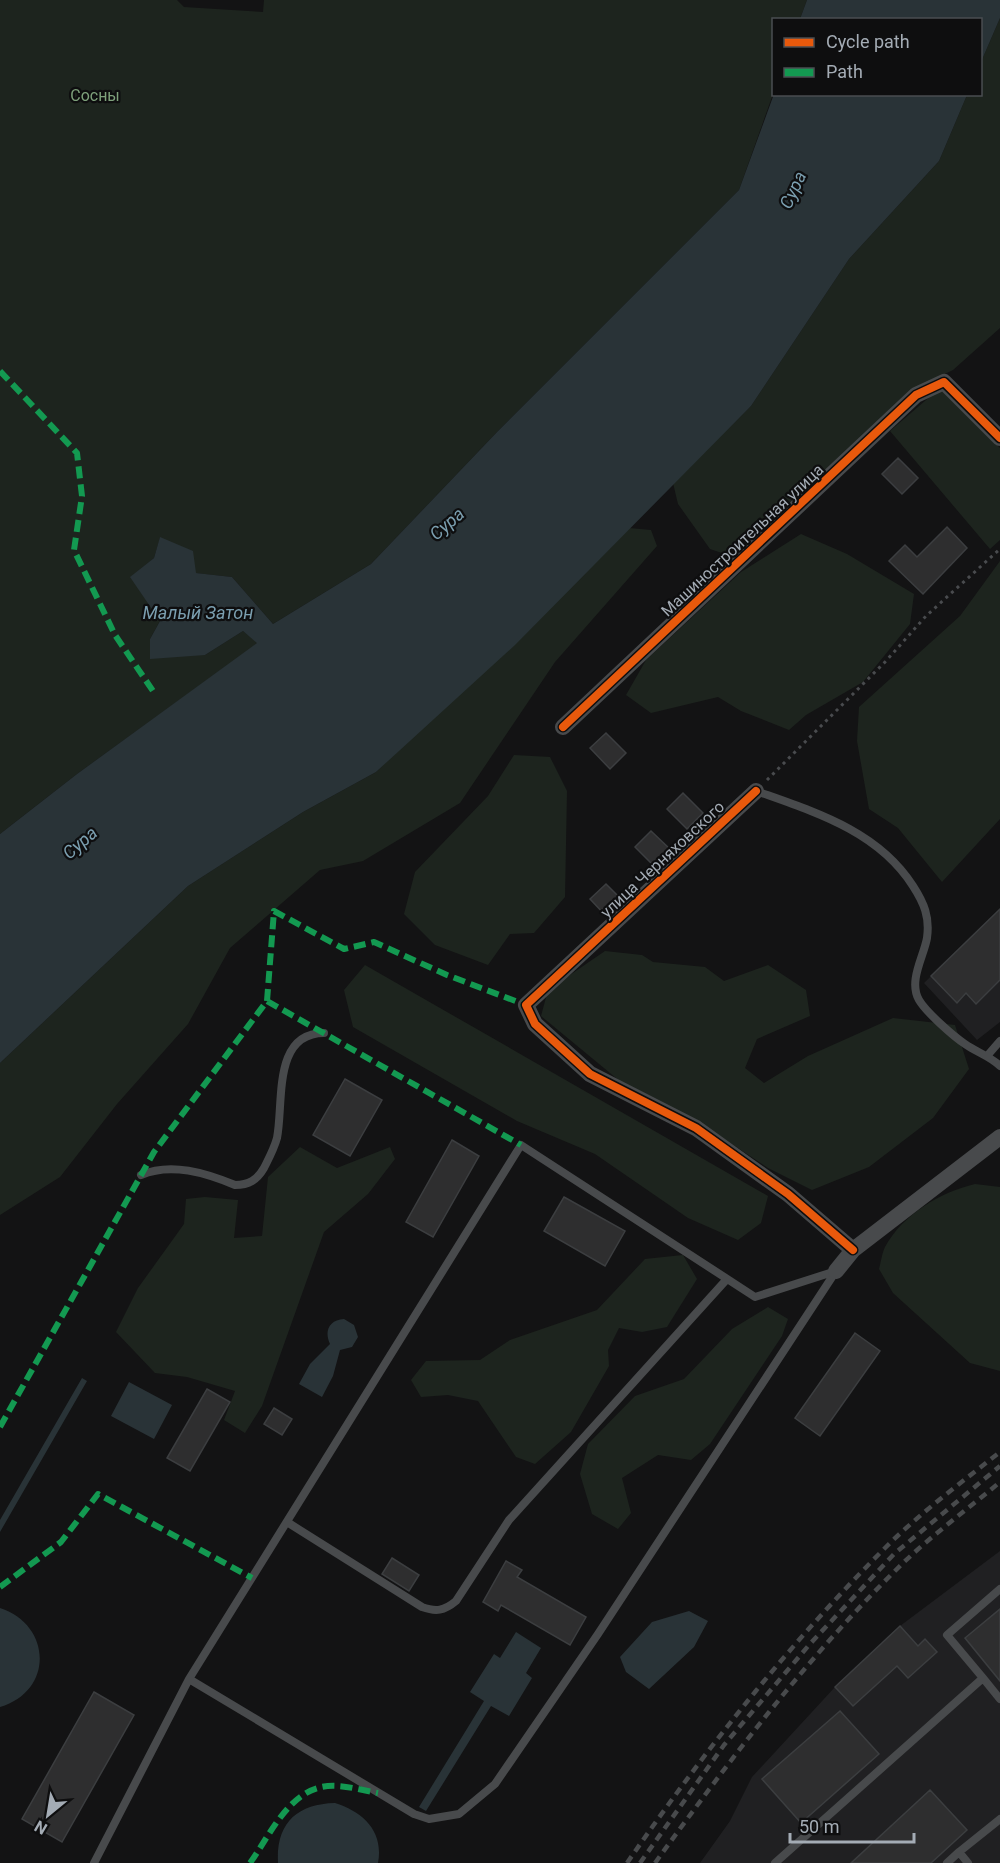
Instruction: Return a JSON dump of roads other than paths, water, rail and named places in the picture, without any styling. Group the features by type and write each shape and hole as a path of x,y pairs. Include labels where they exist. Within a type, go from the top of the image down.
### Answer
{"street":[{"name":"Машиностроительная улица","path":"563,727 916,395 944,382 1000,438"},
{"name":"улица Черняховского","path":"756,791 526,1005 535,1024 590,1074 696,1128 788,1194 853,1250"},
{"path":"837,1270 853,1250 1000,1137"}],"lane":[{"path":"756,791 805,808 867,837 899,864 923,902 929,920 915,992 920,1001 964,1044 1000,1066"},
{"path":"141,1175 156,1168 179,1169 235,1185 255,1181 273,1151 283,1077 292,1049 301,1038 310,1033 324,1033"},
{"path":"987,1056 1000,1041"},
{"path":"94,1863 189,1679 521,1145 755,1297 837,1270"},
{"path":"189,1679 414,1814 429,1819 459,1814 495,1784 598,1634 837,1270"},
{"path":"287,1522 422,1607 441,1611 456,1601 508,1520 727,1279"},
{"path":"1000,1589 947,1635 1000,1699"},
{"path":"775,1863 983,1678"},
{"path":"947,1863 1000,1819"},
{"path":"959,1852 968,1863"}],"water":[{"path":"807,0 1000,0 1000,18 982,60 982,18 800,18"},
{"path":"773,96 967,96 939,161 849,259 751,406 515,645 376,772 303,812 188,886 0,1063 0,834 77,774 257,643 243,631 205,655 150,659 150,639 160,621 130,577 154,558 160,537 193,551 196,573 232,577 273,624 371,564 498,431 739,190"},
{"path":"344,1319 354,1325 358,1337 352,1347 340,1350 333,1376 322,1397 299,1384 310,1364 330,1344 328,1331 331,1324"},
{"path":"82,1378 87,1381 0,1532 0,1520"},
{"path":"129,1382 172,1405 154,1439 111,1416"},
{"path":"0,1608 17,1616 30,1628 37,1643 40,1658 37,1673 30,1687 18,1699 0,1707"},
{"path":"689,1611 708,1621 694,1647 649,1689 626,1672 620,1657 652,1622"},
{"path":"516,1632 541,1648 526,1673 532,1678 509,1716 491,1706 426,1811 419,1807 484,1701 470,1692 494,1654 500,1658"},
{"path":"335,1803 354,1812 369,1824 378,1841 378,1863 278,1863 281,1837 292,1818 310,1807"}],"railway":[{"path":"627,1863 717,1739 815,1622 912,1522 1000,1452"},
{"path":"640,1863 724,1745 809,1645 894,1554 1000,1466"},
{"path":"655,1863 742,1746 835,1634 902,1564 1000,1482"}],"park label":[{"name":"Сосны","path":"95,95"}],"water label":[{"name":"Сура","path":"793,190"},
{"name":"Сура","path":"447,524"},
{"name":"Малый Затон","path":"198,613"},
{"name":"Сура","path":"80,843"}]}
